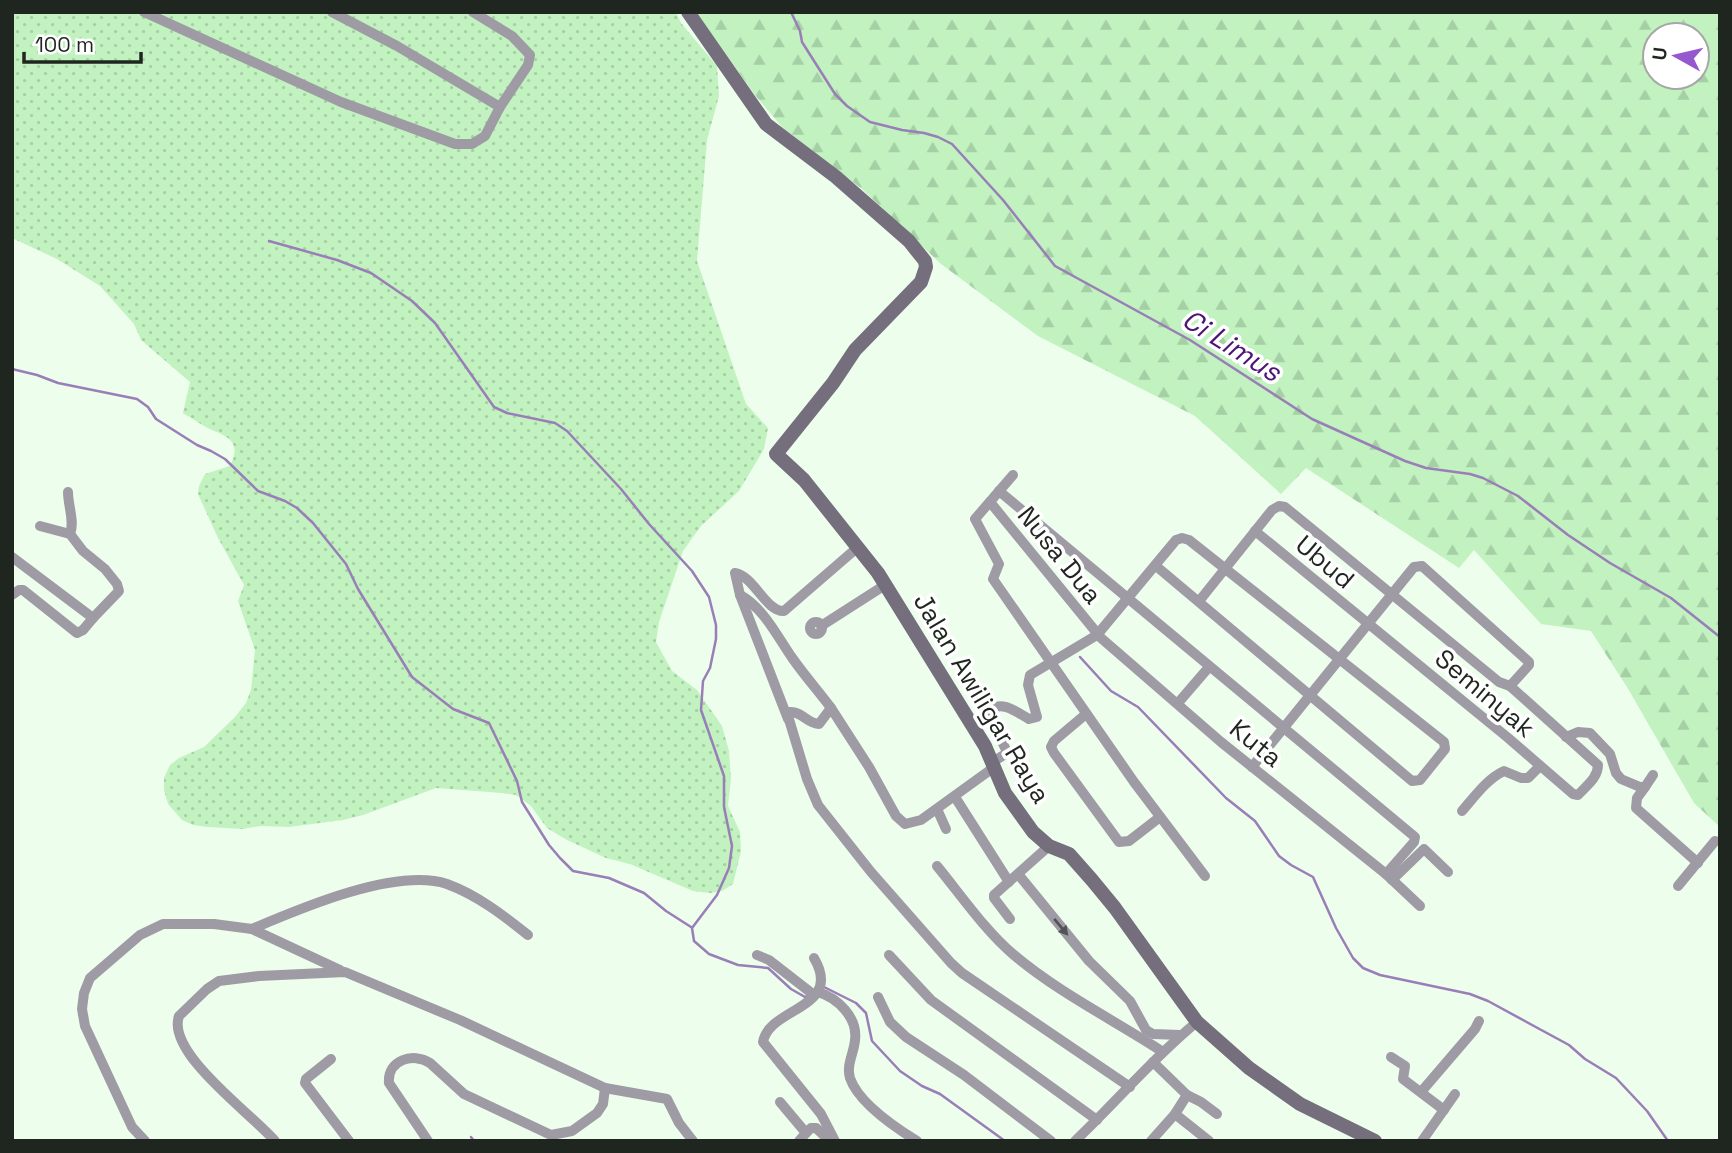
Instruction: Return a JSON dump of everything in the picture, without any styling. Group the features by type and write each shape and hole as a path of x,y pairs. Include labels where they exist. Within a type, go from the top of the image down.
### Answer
{"street":[{"path":"144,12 341,102 455,144 472,144 485,136 499,107 528,65 530,55 512,36 473,12"},
{"path":"331,12 397,46 499,107"},
{"name":"Jalan Awiligar Raya","path":"688,12 766,124 836,177 909,241 925,261 926,272 921,282 855,350 776,454 804,480 885,585 985,746 992,766 1013,806 1033,832 1049,846 1059,848 1069,855 1092,880 1197,1022 1249,1068 1300,1104 1375,1141"},
{"name":"Nusa Dua","path":"1013,475 975,519 976,525 999,564 993,579 1052,662"},
{"name":"Kuta","path":"999,491 1283,729"},
{"path":"68,492 72,530 70,534"},
{"name":"Nusa Dua","path":"990,502 1097,635"},
{"name":"Ubud","path":"1367,625 1255,531 1272,510 1279,506 1291,511 1392,593"},
{"path":"12,595 23,590 78,633 83,631 119,591 105,569 83,551 70,534 40,526"},
{"path":"1199,600 1227,569 1255,531"},
{"path":"740,594 765,618 831,708 902,823 908,825 916,823 955,797 1007,753 990,727 990,709 996,705 1005,705 1034,720 1037,713 1028,679 1034,672 1097,635 1176,540 1182,538 1189,540 1227,569 1444,741 1445,749 1420,780 1412,781 1156,566"},
{"path":"858,547 784,611 775,610 744,576 739,572 735,573 740,594 788,719 812,794 841,836 871,872 962,973 1130,1087"},
{"path":"12,557 93,618"},
{"name":"Seminyak","path":"1367,625 1575,795 1597,774 1598,765 1510,686 1499,682 1392,593 1414,567 1422,566 1527,658 1529,665 1510,686"},
{"path":"821,626 885,585"},
{"path":"1252,767 1392,593"},
{"name":"Kuta","path":"1097,635 1420,905"},
{"path":"1052,662 1160,817 1205,876"},
{"path":"1178,703 1209,667"},
{"path":"788,719 790,712 794,712 819,724 831,708"},
{"path":"1086,713 1054,741 1054,753 1119,842 1129,841 1160,817"},
{"path":"1283,729 1415,837 1389,877"},
{"path":"1566,737 1578,732 1590,733 1610,754 1616,773 1621,779 1640,787 1645,786"},
{"path":"1462,811 1498,774 1504,771 1528,778 1540,766"},
{"path":"1653,775 1637,799 1636,808 1698,863"},
{"path":"955,797 1009,882"},
{"path":"937,809 946,829"},
{"path":"1678,886 1715,841"},
{"path":"1010,919 994,897 1049,846"},
{"path":"1389,877 1424,849 1448,872"},
{"path":"937,866 1015,956 1060,988 1163,1052"},
{"path":"1018,874 1090,961 1130,1001 1146,1030 1153,1034 1180,1035"},
{"path":"252,929 341,895 393,882 428,882 444,883 474,896 528,935"},
{"path":"145,1141 132,1127 85,1026 82,1009 90,978 140,935 163,924 214,924 252,929 345,972 460,1020 605,1088 667,1100 679,1123 693,1141"},
{"path":"757,955 816,993 837,1003 852,1021 855,1038 849,1072 853,1084 884,1118 917,1141"},
{"path":"889,955 931,1000 1097,1120"},
{"path":"814,958 820,968 821,978 816,993 803,1006 787,1014 764,1036 763,1042 821,1114 835,1141"},
{"path":"275,1141 201,1070 177,1030 179,1016 219,981 259,975 345,972"},
{"path":"878,997 890,1022 906,1037 964,1075 1051,1141"},
{"path":"1421,1092 1479,1021"},
{"path":"1075,1141 1180,1035 1197,1022"},
{"path":"1391,1057 1405,1066 1403,1079 1444,1110"},
{"path":"428,1141 389,1083 388,1076 396,1064 409,1058 424,1059 464,1094 551,1135 572,1131 597,1113 603,1104 605,1088"},
{"path":"331,1059 306,1079 305,1083 349,1141"},
{"path":"1153,1062 1186,1095 1217,1114"},
{"path":"1422,1141 1455,1094"},
{"path":"1151,1141 1175,1114 1186,1095"},
{"path":"780,1102 803,1137 811,1128 816,1128 830,1141"},
{"path":"1175,1114 1209,1141"}],"green space":[{"path":"12,12 676,12 681,23 717,66 719,96 707,140 697,261 746,404 768,428 764,449 739,491 701,526 683,551 659,622 656,642 672,671 697,690 722,726 729,751 731,779 728,806 740,832 741,851 733,884 722,891 693,891 630,864 606,858 547,828 531,806 516,795 502,793 436,788 343,820 289,827 261,826 242,829 193,825 182,820 168,804 164,778 170,765 204,747 235,717 246,703 251,690 255,650 238,601 244,585 198,494 205,474 230,466 235,449 229,439 183,413 190,382 141,340 134,324 100,286 57,259 12,238"},
{"path":"696,12 1720,12 1720,827 1694,803 1627,687 1591,631 1541,624 1474,550 1459,568 1306,468 1281,494 1195,416 1038,336 941,264 862,189 782,127 755,95"}],"waterway":[{"name":"Ci Limus","path":"791,12 802,42 835,94 847,106 870,122 924,133 952,144 1003,200 1055,266 1190,340 1312,419 1405,461 1426,468 1483,478 1518,496 1568,535 1671,598 1720,637"},
{"path":"269,241 337,260 371,273 412,301 435,323 494,407 507,413 555,423 567,431 692,571 709,597 716,625 710,668 703,681 701,710 724,776 724,807 732,846 729,868 717,895 692,928 694,941 709,954 738,965 768,968 791,989 808,996"},
{"path":"12,369 58,383 137,399 148,407 156,419 225,459 258,491 297,508 313,523 346,564 358,589 412,677 453,709 489,723 517,781 522,802 560,858 573,871 609,878 644,893 691,927"},
{"path":"1080,657 1111,691 1138,707 1226,798 1255,821 1279,856 1313,877 1336,928 1353,958 1363,968 1380,975 1470,994 1569,1045 1585,1059 1616,1078 1647,1111 1668,1141"},
{"path":"824,987 856,1003 866,1013 872,1041 900,1071 940,1094 1005,1141"},
{"path":"471,1137 474,1141"}]}
